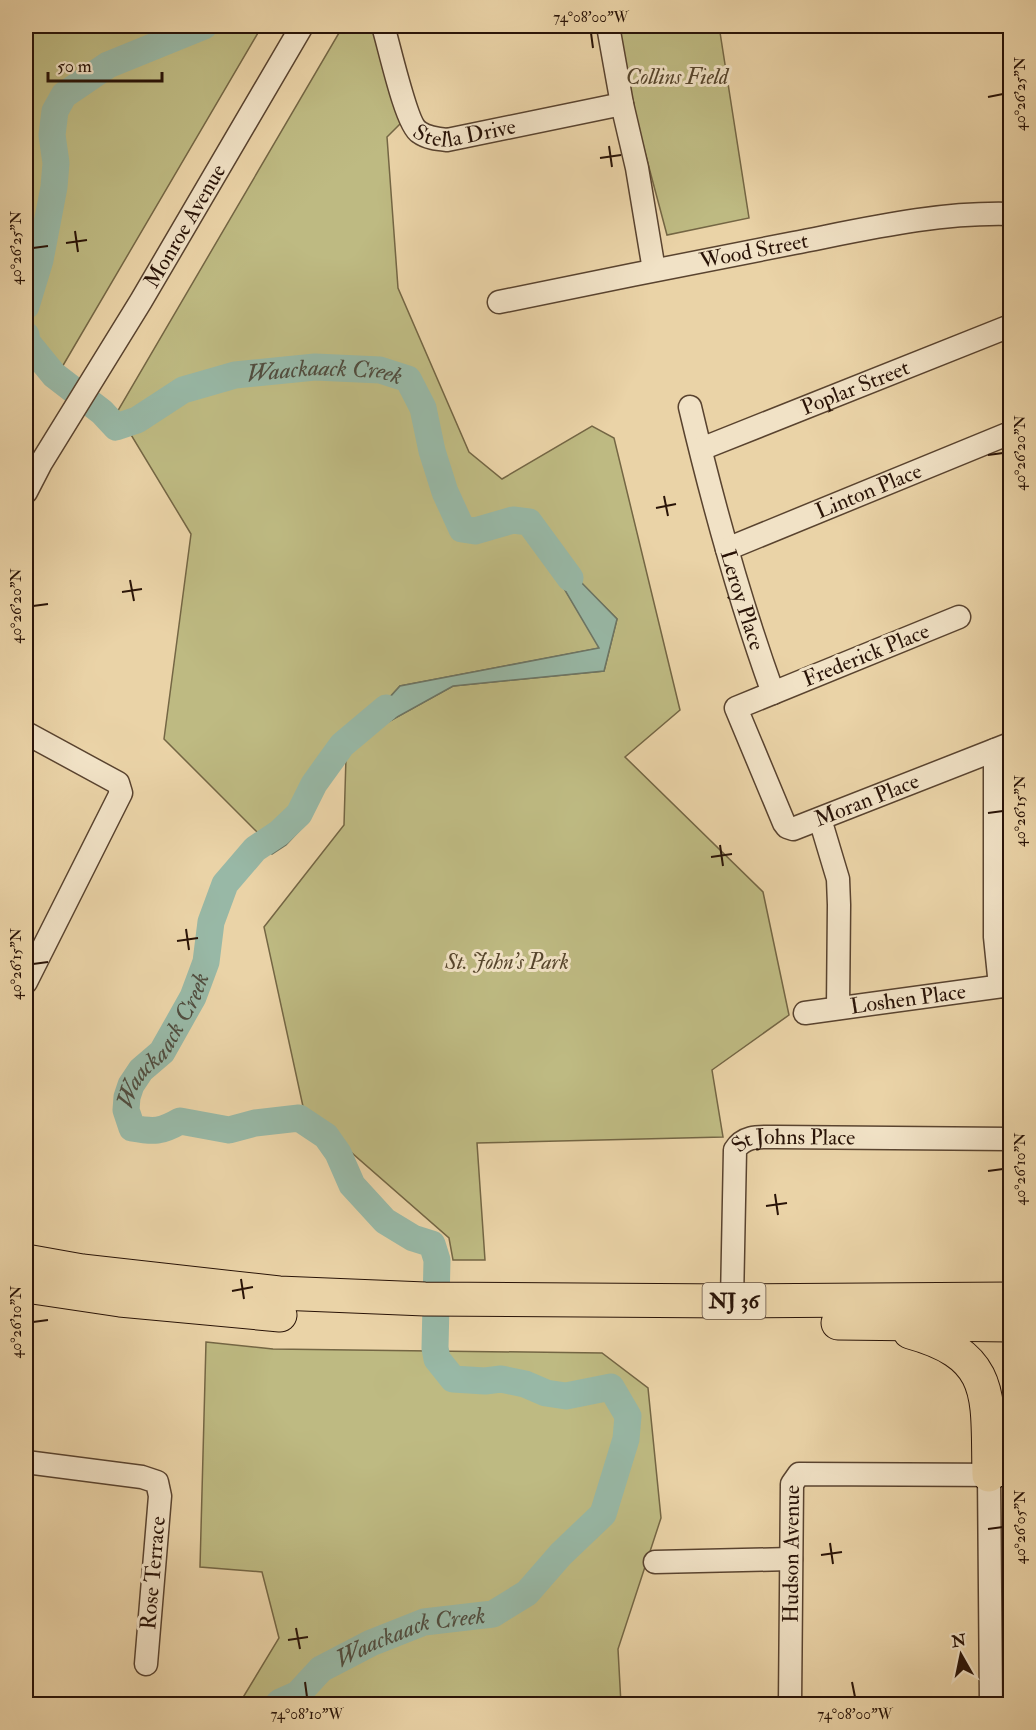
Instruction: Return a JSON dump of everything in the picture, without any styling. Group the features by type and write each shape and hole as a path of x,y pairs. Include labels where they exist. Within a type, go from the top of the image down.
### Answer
{"highway":[{"name":"NJ 36","path":"26,1262 82,1271 440,1310 879,1324 1011,1325"},
{"name":"NJ 36","path":"26,1286 225,1311 302,1317 440,1310 732,1301 1011,1299"},
{"path":"879,1324 936,1340 956,1350 970,1363 983,1386 1000,1475"}],"street":[{"name":"Monroe Avenue","path":"26,492 33,464 66,423 141,301 302,26"},
{"name":"Stella Drive","path":"383,26 413,127 435,139 447,140 622,104"},
{"path":"608,26 622,104 637,168 654,270"},
{"name":"Wood Street","path":"499,302 930,217 978,213 1011,214"},
{"name":"Poplar Street","path":"700,449 1011,326"},
{"name":"Leroy Place","path":"690,407 749,627 772,693"},
{"name":"Linton Place","path":"727,549 1011,433"},
{"name":"Frederick Place","path":"772,693 959,617"},
{"name":"Moran Place","path":"772,693 736,708 787,827 793,829 1003,747"},
{"path":"26,733 118,783 121,793 26,982"},
{"path":"1003,747 1003,836 995,937 1005,985"},
{"path":"820,819 838,879 837,1008"},
{"name":"Loshen Place","path":"805,1013 1005,985"},
{"name":"St Johns Place","path":"732,1301 735,1150 742,1141 750,1138 776,1137 1011,1139"},
{"name":"Rose Terrace","path":"26,1462 157,1482 160,1496 146,1664"},
{"name":"Hudson Avenue","path":"790,1704 792,1484 799,1474 1000,1475"},
{"path":"991,1704 1000,1475"},
{"path":"655,1562 791,1559"}],"green space":[{"path":"26,26 262,26 58,374 26,348 26,274 41,234 26,222"},
{"name":"St. John's Park","path":"343,26 384,26 410,114 387,137 398,288 469,452 502,479 592,426 614,438 680,710 625,757 763,892 789,1015 712,1070 723,1137 477,1143 485,1260 453,1260 449,1238 304,1111 264,927 344,825 346,757 377,728 453,686 604,671 617,619 531,532 600,648 400,686 262,837 164,739 191,534 130,433 113,419"},
{"name":"Collins Field","path":"617,26 719,26 749,218 667,235 634,111"},
{"path":"206,1342 273,1349 602,1353 648,1388 661,1518 618,1649 621,1704 239,1704 279,1638 262,1572 200,1567"}],"shaded area":[{"path":"529,529 617,619 604,671 453,686 377,728 331,772 299,831 286,845 272,854 262,847 262,837 400,686 599,648"}],"waterway":[{"name":"Waackaack Creek","path":"26,306 40,260 54,187 56,163 52,135 55,111 64,95 108,65 204,26"},
{"name":"Waackaack Creek","path":"26,335 27,342 54,375 102,412 116,427 137,420 183,390 235,375 315,367 380,370 408,379 423,408 432,451 445,492 462,529 475,531 513,520 529,522 570,578"},
{"name":"Waackaack Creek","path":"278,1704 298,1694 321,1669 371,1643 424,1622 493,1614 527,1593 561,1554 603,1514 626,1439 628,1416 611,1387 566,1396 546,1393 525,1384 501,1379 485,1381 453,1379 437,1359 435,1348 437,1260 432,1244 413,1238 385,1221 352,1185 338,1153 326,1136 299,1118 255,1123 229,1130 180,1121 162,1129 152,1130 132,1128 126,1110 131,1085 141,1070 162,1052 193,997 206,962 211,922 225,884 255,849 279,833 299,814 314,784 342,745 386,708"}]}
